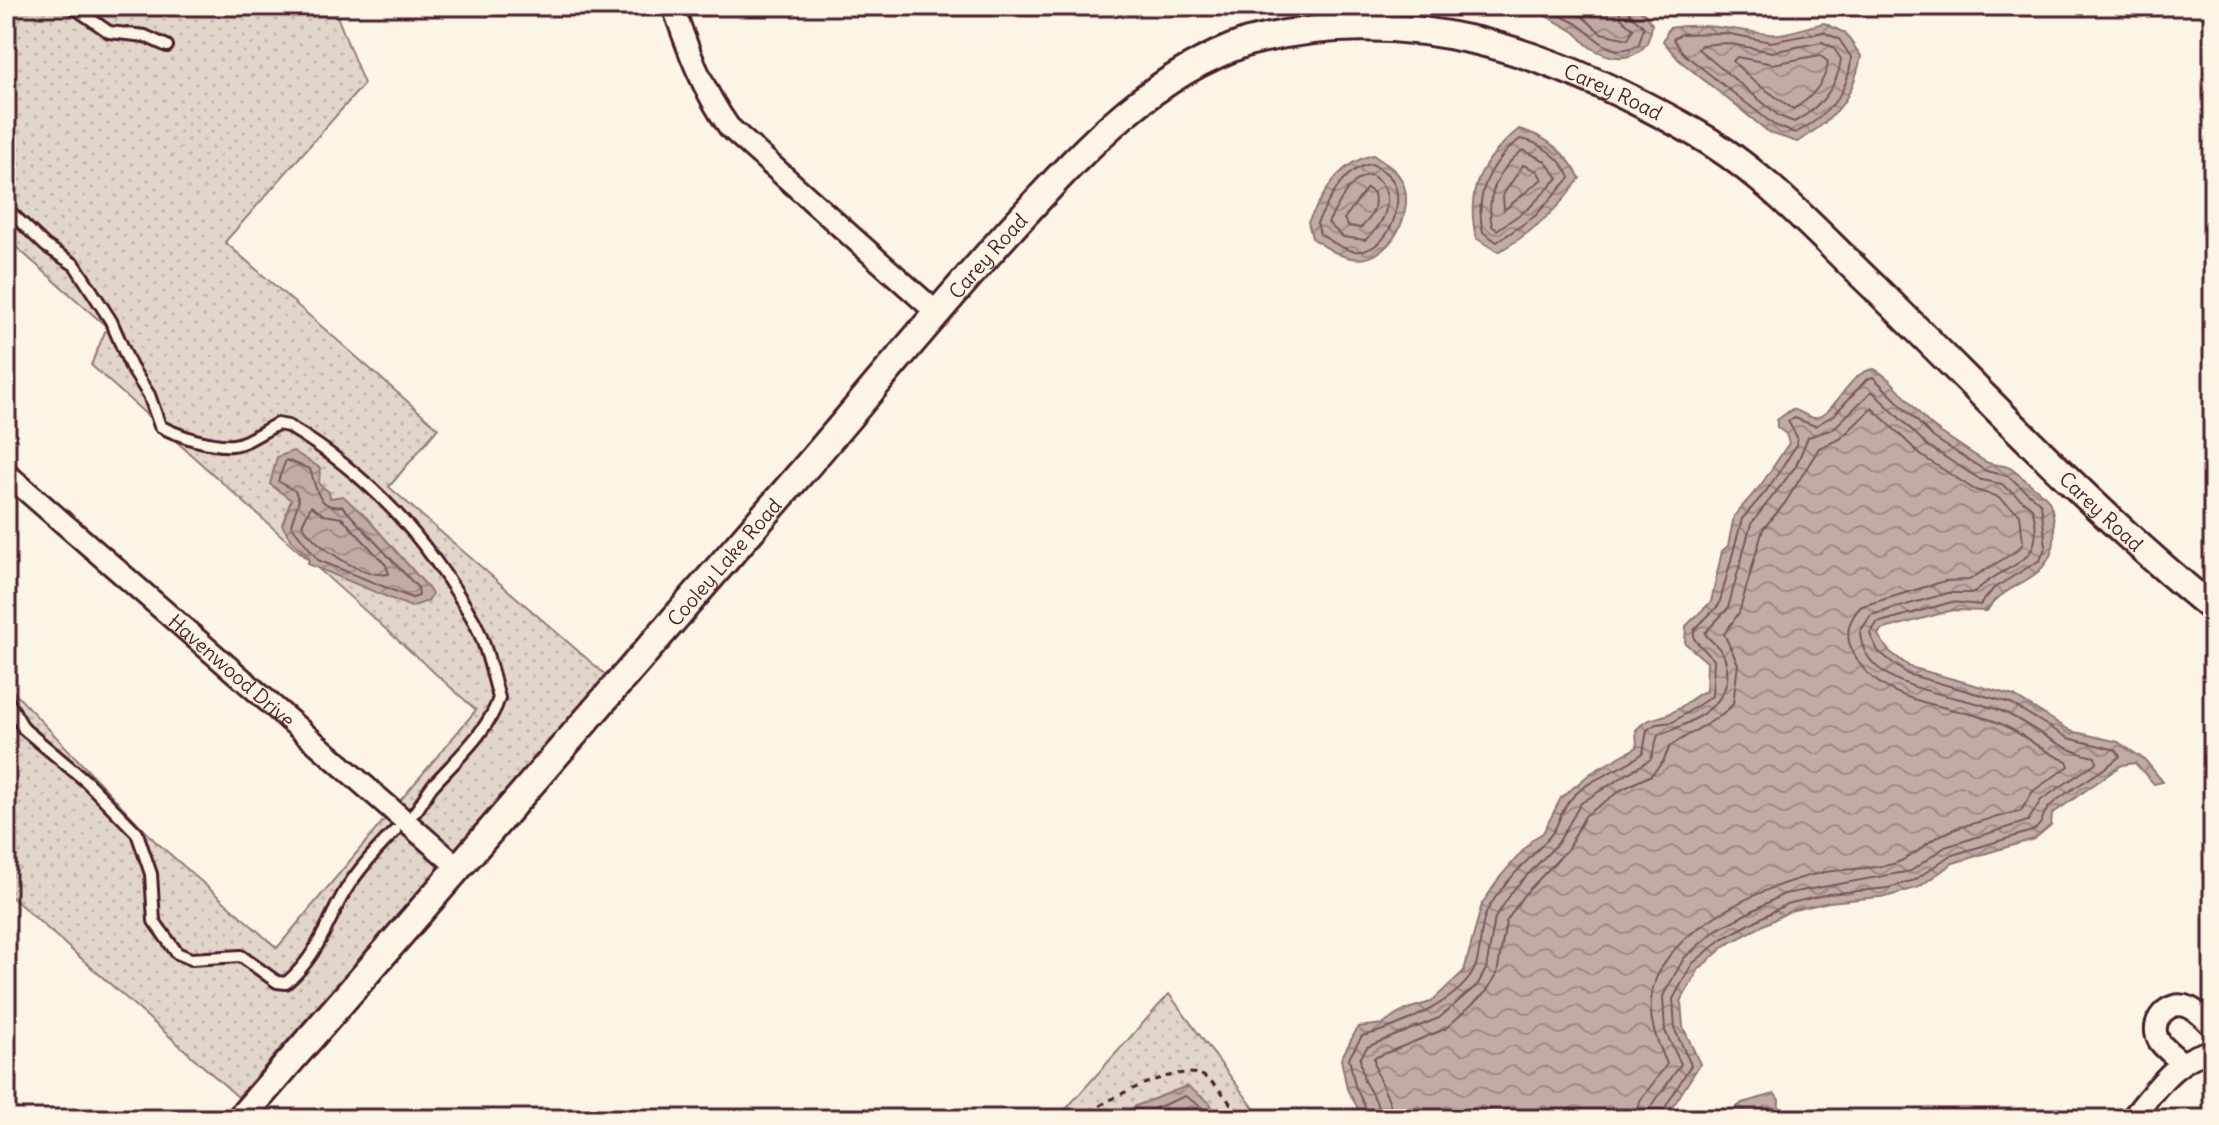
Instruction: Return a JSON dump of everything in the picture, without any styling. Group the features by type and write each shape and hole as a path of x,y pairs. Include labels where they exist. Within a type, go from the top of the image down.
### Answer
{"street":[{"path":"673,6 696,72 711,102 729,127 936,312"},
{"name":"Carey Road","path":"936,312 1089,145 1135,104 1180,73 1238,46 1309,27 1380,21 1459,30 1514,47 1580,75 1683,126 1742,163 2136,543 2213,609"},
{"name":"Cooley Lake Road","path":"240,1119 936,312"},
{"name":"Havenwood Drive","path":"6,473 459,868"},
{"path":"2182,1063 2159,1040 2156,1024 2161,1014 2171,1007 2188,1007 2213,1027"},
{"path":"2131,1119 2182,1063 2213,1051"}],"lane":[{"path":"72,6 109,32 145,36 167,46"},
{"path":"6,208 46,246 75,265 111,321 131,367 149,395 160,426 173,434 227,448 256,437 277,424 288,426 378,490 444,576 475,623 499,698 496,709 461,758 431,788 415,812"},
{"path":"6,698 24,729 86,781 137,833 151,874 154,921 177,953 191,959 241,956 277,982 286,983 318,946 340,899 374,851 395,831"}],"path":[{"path":"1080,1119 1118,1096 1188,1072 1203,1075 1242,1119"}],"shaded area":[{"path":"6,6 333,6 364,84 225,242 438,428 389,487 607,676 238,1097 6,892 6,684 154,840 277,948 476,710 91,365 107,327 6,238"},
{"path":"1169,994 1262,1119 1057,1119"}],"water":[{"path":"1524,6 1630,6 1645,14 1652,24 1650,35 1639,51 1614,57 1593,49 1569,29"},
{"path":"1824,23 1845,33 1861,56 1853,85 1840,107 1832,117 1797,142 1770,133 1679,60 1663,41 1669,28 1682,26 1775,34"},
{"path":"1519,129 1555,147 1580,178 1543,220 1498,252 1476,238 1473,221 1475,190 1486,165"},
{"path":"1373,155 1401,179 1406,206 1397,233 1388,245 1365,258 1351,258 1312,238 1308,222 1333,180 1350,165"},
{"path":"1874,369 1892,382 1940,432 1986,462 2010,468 2045,496 2052,509 2054,524 2053,546 2047,562 2031,577 2002,595 1987,611 1953,610 1881,630 1878,635 1889,651 1910,667 2014,696 2071,731 2118,742 2145,760 2163,782 2154,784 2135,763 2122,765 2052,814 2051,825 2034,839 1953,863 1919,887 1889,896 1829,902 1790,911 1726,945 1699,969 1681,1001 1683,1027 1700,1064 1665,1119 1364,1119 1347,1089 1341,1059 1358,1027 1383,1024 1404,1010 1431,1002 1464,971 1482,904 1500,877 1533,839 1543,833 1561,798 1591,773 1637,747 1636,730 1641,725 1671,713 1706,691 1707,662 1685,643 1686,626 1711,602 1722,551 1728,546 1734,516 1761,485 1789,443 1786,434 1777,427 1777,420 1792,409 1813,418 1823,415 1856,377"},
{"path":"293,451 320,468 319,484 329,492 330,498 343,496 367,518 424,583 432,594 428,601 411,607 308,564 309,558 282,525 291,500 270,484 277,457"},
{"path":"1187,1086 1210,1103 1217,1119 1115,1119 1136,1106"},
{"path":"1775,1094 1779,1100 1778,1119 1722,1119 1742,1103"}]}
